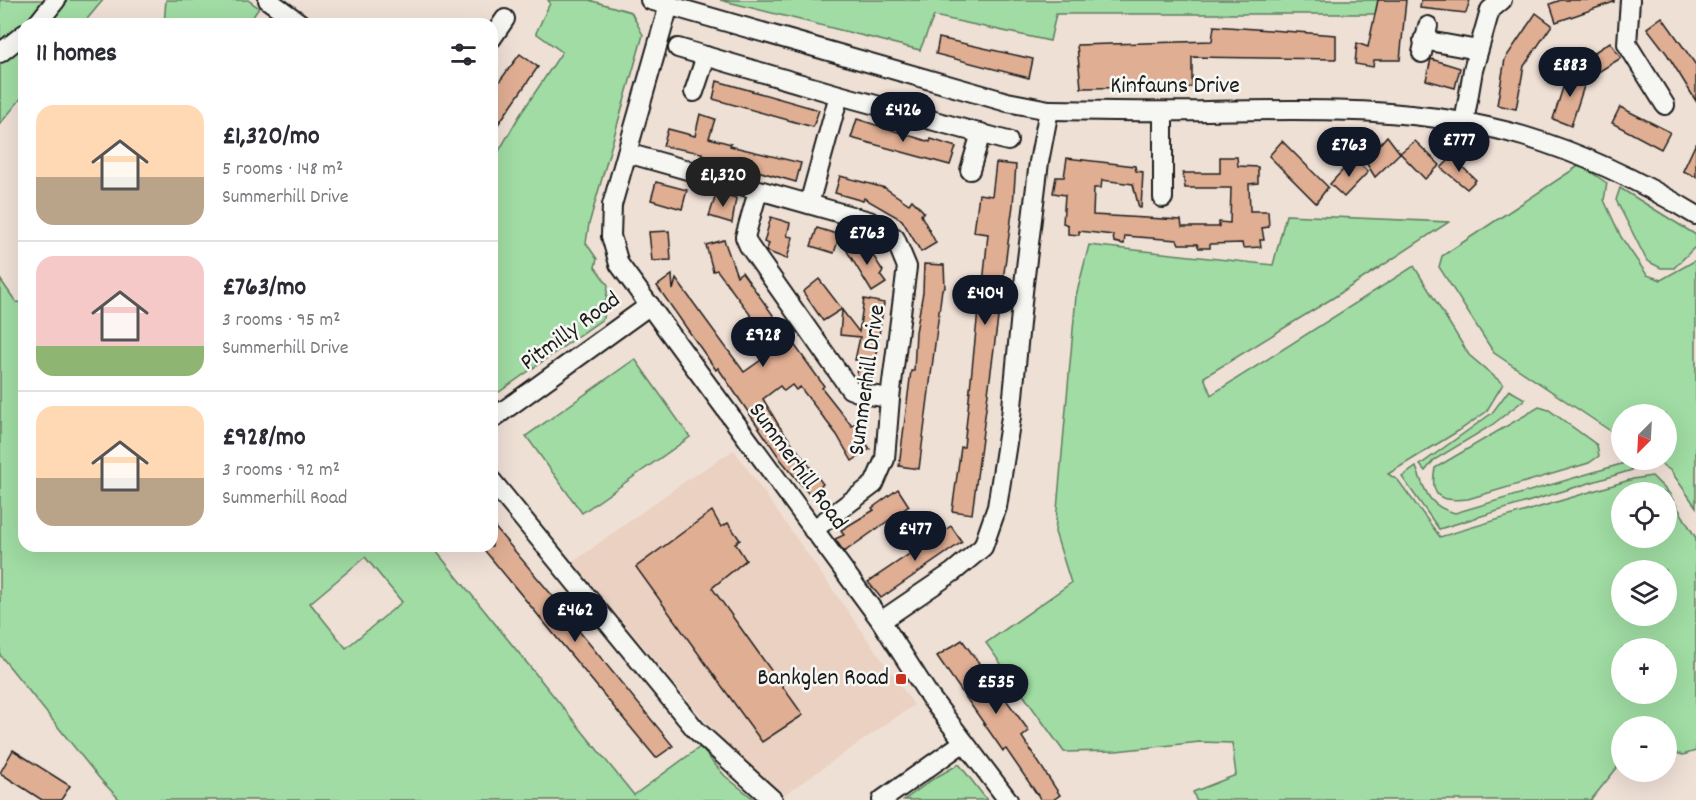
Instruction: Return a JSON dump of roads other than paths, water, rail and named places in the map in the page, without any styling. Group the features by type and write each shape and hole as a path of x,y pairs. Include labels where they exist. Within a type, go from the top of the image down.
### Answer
{"street":[{"path":"42,18 56,0"},
{"path":"268,0 293,18"},
{"name":"Kinfauns Drive","path":"650,0 1007,102 1048,110 1163,112 1365,110 1464,123 1520,144 1620,172 1696,215"},
{"path":"1464,123 1478,50 1490,10 1502,0"},
{"path":"1630,0 1628,44 1665,105"},
{"name":"Summerhill Road","path":"669,5 612,205 610,236 619,264 881,621 930,697 1008,800"},
{"path":"498,30 506,19"},
{"path":"0,53 18,39"},
{"path":"1424,39 1478,50"},
{"path":"678,48 1008,141"},
{"path":"694,92 706,56"},
{"path":"809,204 839,95"},
{"path":"881,621 953,572 983,547 997,507 1011,417 1023,292 1039,162 1048,110"},
{"path":"1163,112 1163,198"},
{"path":"970,170 981,133"},
{"name":"Summerhill Drive","path":"627,153 869,221 895,238 907,267 890,398 885,459 874,484 813,530"},
{"path":"758,191 745,237 748,246 849,389 863,394 890,398"},
{"name":"Pitmilly Road","path":"498,415 650,305"},
{"path":"498,488 696,730 773,800"},
{"path":"882,800 964,742"}],"place":[{"name":"Bankglen Road","path":"901,679"}]}
